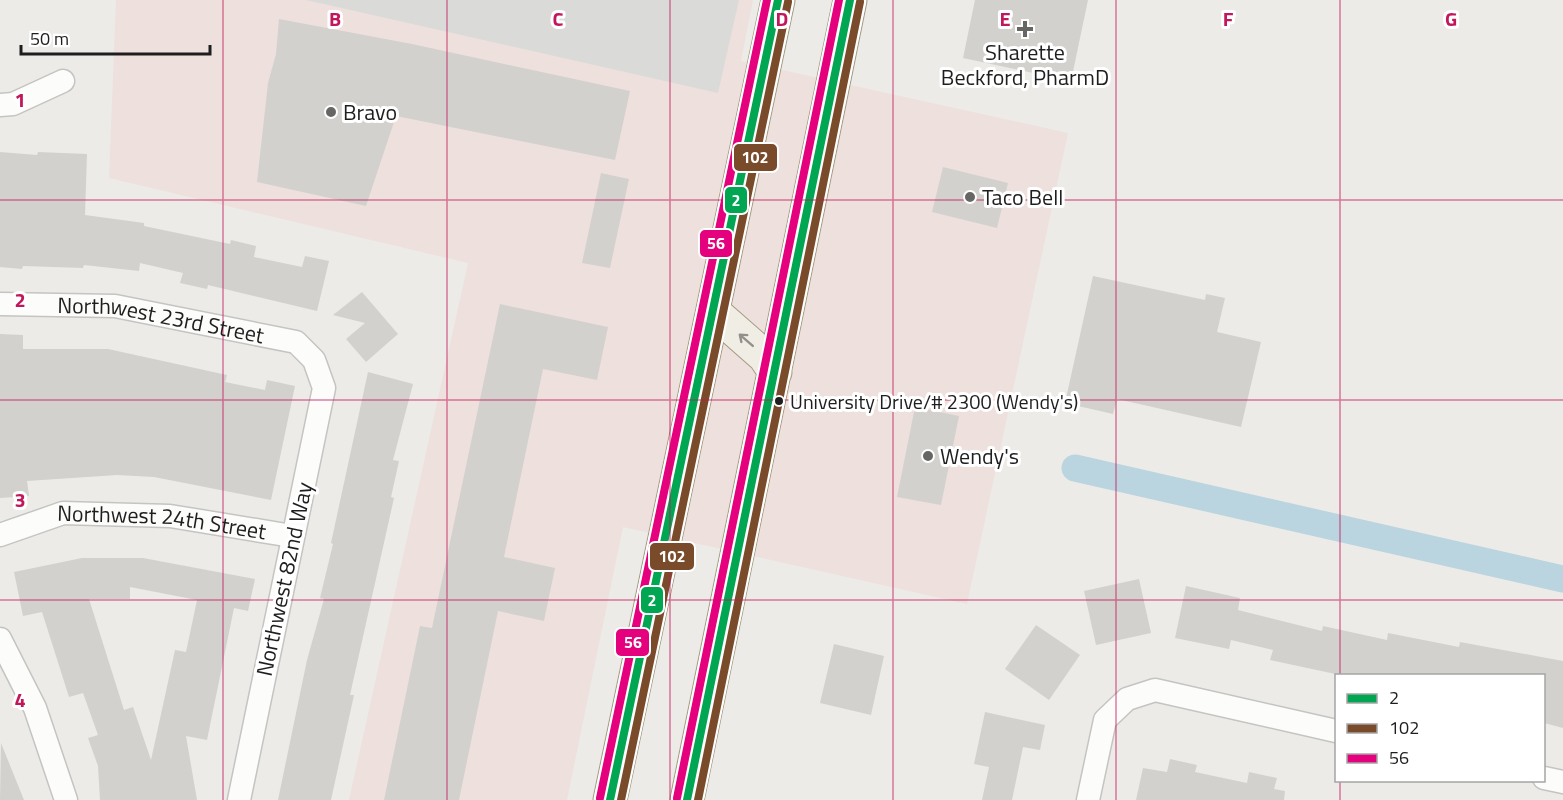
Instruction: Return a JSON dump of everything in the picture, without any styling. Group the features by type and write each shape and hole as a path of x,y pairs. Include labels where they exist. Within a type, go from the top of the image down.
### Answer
{"main road":[{"path":"610,800 778,0"},
{"path":"687,800 850,0"},
{"path":"714,312 765,357 775,372"}],"street":[{"path":"0,105 13,104 63,81"},
{"name":"Northwest 23rd Street","path":"0,304 115,306 296,342 314,360"},
{"name":"Northwest 82nd Way","path":"239,800 324,387 314,360"},
{"name":"Northwest 24th Street","path":"0,535 63,513 170,516 292,536"},
{"path":"0,639 35,708 66,800"},
{"path":"1088,800 1105,720 1127,699 1155,690 1335,731"},
{"path":"1545,778 1563,782"}],"shaded area":[{"path":"116,0 753,0 741,61 1068,133 967,604 623,527 567,800 349,800 468,263 109,178"},
{"path":"306,0 739,0 718,93"}],"building":[{"name":"Sharette Beckford, PharmD","path":"975,0 1088,0 1071,81 963,58"},
{"path":"279,19 412,44 630,91 615,160 396,116 366,206 257,182 268,83 276,54"},
{"path":"0,152 37,155 38,152 87,154 85,215 144,223 144,226 230,244 231,240 256,246 254,257 302,267 305,256 329,261 317,311 208,285 207,289 180,283 183,273 140,263 139,271 84,265 83,268 0,267"},
{"name":"Taco Bell","path":"943,167 1008,183 997,228 932,212"},
{"path":"601,173 629,179 610,268 582,263"},
{"path":"1093,276 1205,300 1206,294 1225,298 1217,332 1261,342 1241,427 1117,399 1113,414 1065,403"},
{"path":"362,292 398,334 366,362 346,339 365,323 333,315"},
{"path":"500,304 608,327 597,380 543,369 504,557 555,568 544,621 498,611 459,800 384,800 420,626 432,628"},
{"path":"0,334 23,335 23,349 108,349 227,375 225,382 265,390 267,380 295,386 271,500 154,477 117,475 27,481 29,496 0,498"},
{"path":"368,372 413,384 393,460 399,461 391,497 394,498 350,695 354,695 331,800 278,800 307,660 324,599 320,598"},
{"name":"Wendy's","path":"915,407 959,416 941,505 897,497"},
{"path":"82,558 143,558 255,579 248,611 234,608 207,740 186,736 197,800 100,800 98,766 88,738 98,735 83,693 69,697 42,612 23,616 14,572","holes":["130,587 197,600 186,652 175,650 151,760 133,707 124,710 89,599 130,599"]},
{"path":"1139,579 1151,633 1096,645 1084,591"},
{"path":"1186,586 1240,598 1238,610 1322,631 1323,626 1387,640 1388,633 1459,647 1460,642 1563,661 1563,728 1545,723 1545,674 1335,674 1270,660 1273,650 1231,640 1229,649 1175,638"},
{"path":"1036,625 1080,655 1049,700 1005,669"},
{"path":"834,644 884,656 871,715 820,703"},
{"path":"985,712 1045,725 1040,750 1023,747 1012,800 982,800 989,767 974,764"},
{"path":"1,743 24,800 0,800"},
{"path":"1170,759 1197,765 1195,772 1247,783 1249,772 1277,778 1274,789 1285,791 1284,800 1136,800 1143,768 1167,772"}],"waterway":[{"path":"1075,468 1563,579"}],"transit line":[{"name":"56","path":"600,798 767,0"},
{"name":"2","path":"610,800 778,0"},
{"name":"56","path":"677,798 839,0"},
{"name":"2","path":"687,800 850,0"},
{"name":"102","path":"621,800 788,2"},
{"name":"102","path":"698,800 860,2"}],"place":[{"name":"Sharette Beckford, PharmD","path":"1025,29"},
{"name":"Bravo","path":"331,112"},
{"name":"Taco Bell","path":"970,197"},
{"name":"University Drive/# 2300 (Wendy's)","path":"779,401"},
{"name":"Wendy's","path":"928,456"}]}
